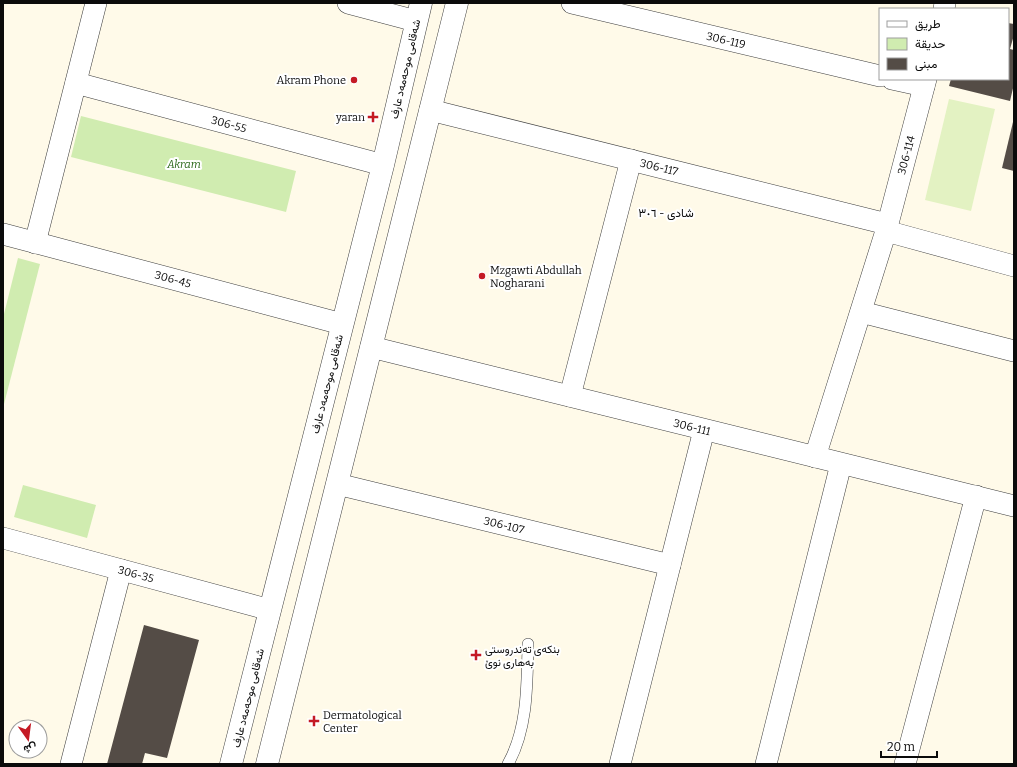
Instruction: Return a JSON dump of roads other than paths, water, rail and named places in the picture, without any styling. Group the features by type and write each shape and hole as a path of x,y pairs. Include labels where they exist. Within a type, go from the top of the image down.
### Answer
{"street":[{"path":"35,243 96,3"},
{"path":"348,3 419,12"},
{"path":"267,764 457,3"},
{"name":"306-119","path":"572,3 879,76"},
{"name":"شەقامی موحەمەد عارف","path":"231,764 380,174 419,12"},
{"path":"900,80 925,83"},
{"name":"306-55","path":"76,83 380,174"},
{"name":"306-114","path":"815,457 886,228 925,83"},
{"name":"306-117","path":"430,110 631,160 886,228 1014,266"},
{"path":"570,396 631,160"},
{"path":"380,174 410,192"},
{"name":"306-45","path":"3,235 342,324"},
{"path":"861,312 1014,351"},
{"name":"306-111","path":"371,347 1014,506"},
{"path":"620,764 704,430"},
{"path":"766,764 841,464"},
{"name":"306-107","path":"337,484 670,565"},
{"path":"905,764 976,496"},
{"name":"306-35","path":"3,538 270,610"},
{"path":"71,764 121,570"}],"lane":[{"path":"508,764 519,740 526,695 528,644"}],"place":[{"name":"Akram Phone","path":"354,80"},
{"name":"yaran","path":"373,117"},
{"name":"Mzgawti Abdullah Nogharani","path":"482,276"},
{"name":"بنکەی تەندروستی بەهاری نوێ","path":"476,655"},
{"name":"Dermatological Center","path":"314,721"}],"district":[{"name":"شادی - ٣٠٦","path":"666,213"}],"park label":[{"name":"Akram","path":"184,164"}]}
